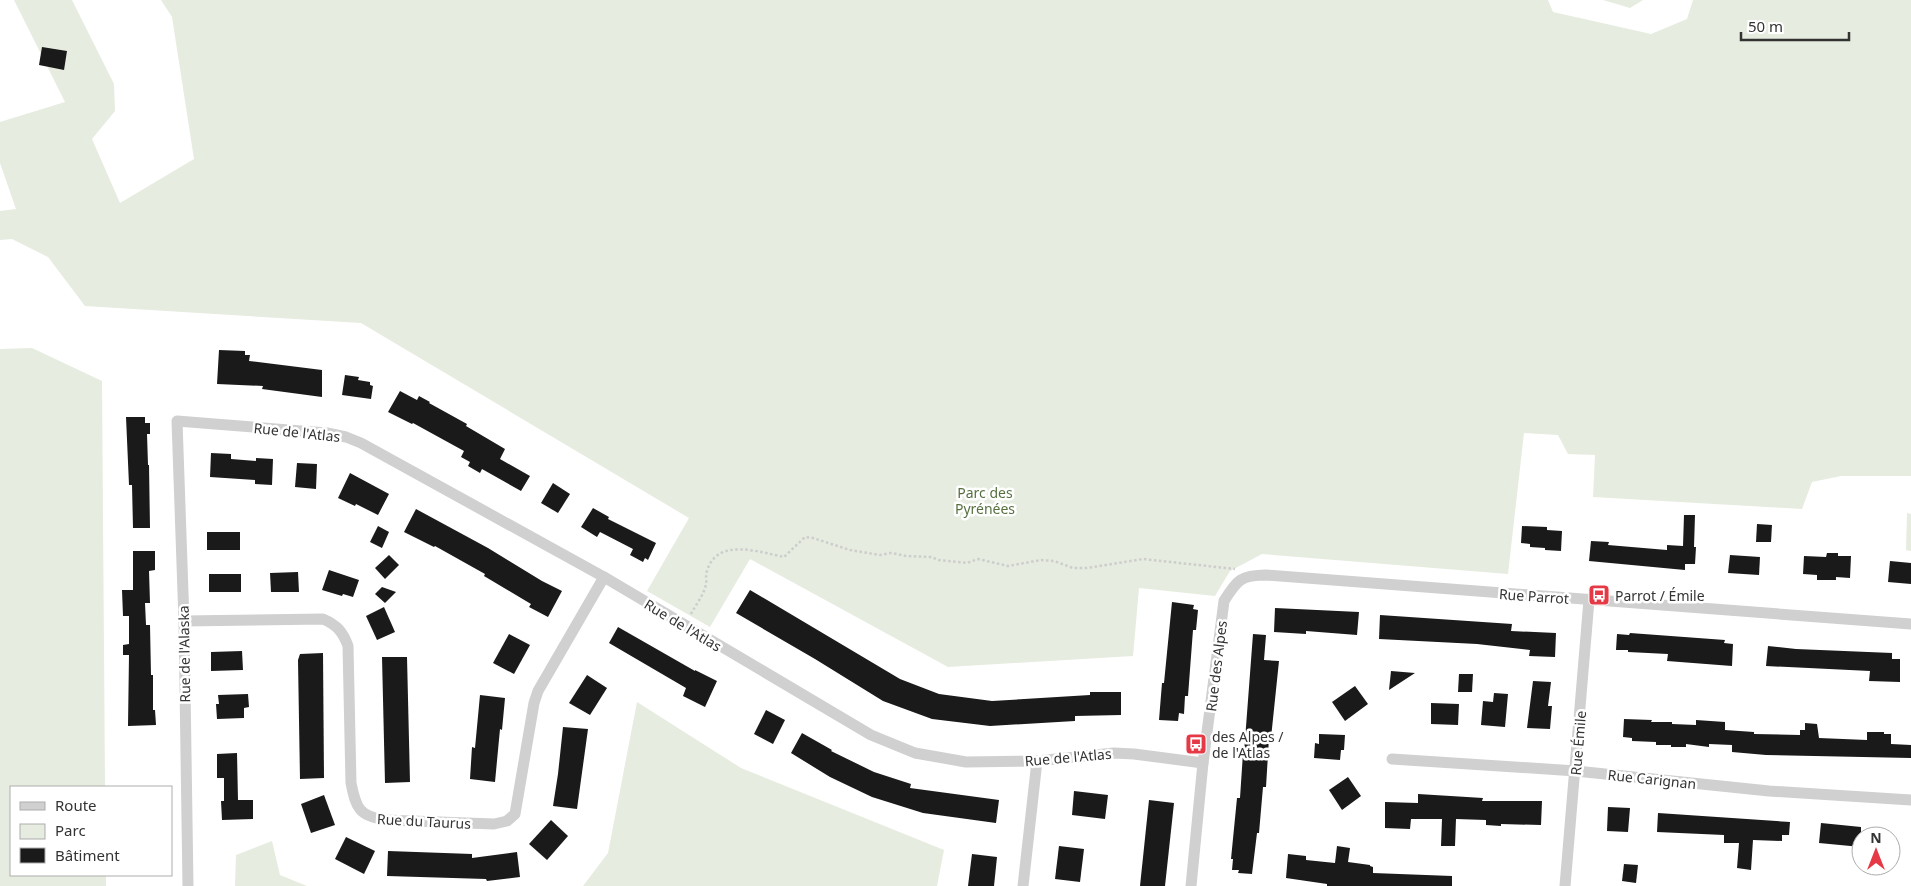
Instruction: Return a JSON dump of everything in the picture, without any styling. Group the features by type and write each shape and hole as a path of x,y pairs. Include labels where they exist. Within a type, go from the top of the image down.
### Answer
{"street":[{"name":"Rue de l'Atlas","path":"177,421 328,433 362,443 604,577 871,735 893,745 930,756 966,762 1037,761 1114,753 1203,763"},
{"name":"Rue de l'Alaska","path":"177,421 184,621 188,886"},
{"name":"Rue Parrot","path":"1247,575 1266,574 1911,624"},
{"name":"Rue des Alpes","path":"1191,886 1203,763 1224,601 1233,586 1247,575"},
{"name":"Rue du Taurus","path":"184,621 323,619 332,622 340,628 348,646 351,783 359,809 370,818 385,820 494,824 507,821 515,814 534,703 538,691 604,577"},
{"name":"Rue Émile","path":"1565,886 1589,600"},
{"name":"Rue Carignan","path":"1392,759 1576,771 1769,791 1911,800"},
{"path":"1023,886 1037,761"}],"path":[{"path":"684,626 704,591 706,573 710,563 720,554 738,548 784,557 804,538 814,538 850,550 880,555 891,553 967,563 978,560 1008,566 1040,560 1054,561 1073,568 1087,568 1143,559 1238,569 1247,575"}],"green space":[{"name":"Parc des Pyrénées","path":"14,0 72,0 114,84 115,111 92,139 120,203 194,159 172,17 161,0 1548,0 1553,12 1651,34 1687,19 1693,0 1911,0 1911,476 1841,476 1812,482 1802,509 1593,497 1595,455 1568,454 1558,435 1524,433 1508,574 1262,554 1230,571 1215,596 1139,588 1133,656 948,667 750,559 710,627 647,591 689,518 361,323 85,306 48,257 12,239 0,240 0,211 16,209 0,163 0,122 65,102"},
{"path":"1603,0 1643,0 1630,8"},
{"path":"32,348 102,381 105,786 10,786 10,876 106,876 106,886 0,886 0,349"},
{"path":"1907,513 1911,514 1911,551 1906,550"},
{"path":"637,702 741,768 944,850 937,886 583,886 608,853"},
{"path":"272,841 280,875 307,886 235,886 236,855"}],"building":[{"path":"42,47 67,51 64,70 39,65"},
{"path":"219,350 245,351 245,355 250,355 249,361 322,370 322,397 262,389 263,386 217,384"},
{"path":"345,375 359,377 358,380 370,382 370,385 373,386 371,399 342,395"},
{"path":"400,391 417,400 419,396 430,402 505,449 500,459 530,476 521,491 482,469 480,473 468,466 470,462 461,457 464,451 413,423 388,412"},
{"path":"126,417 145,417 145,423 150,423 150,434 147,434 150,528 133,528 132,485 129,485"},
{"path":"211,453 231,454 231,459 256,461 256,458 273,459 272,485 255,484 255,480 210,477"},
{"path":"297,463 317,464 316,489 295,487"},
{"path":"350,473 389,494 378,515 356,504 355,506 338,498"},
{"path":"553,483 570,494 558,513 541,503"},
{"path":"593,508 609,517 608,519 656,543 648,560 645,558 643,562 630,555 633,549 600,532 597,537 581,527"},
{"path":"416,509 562,591 548,617 529,607 531,604 484,576 485,574 435,546 404,532"},
{"path":"1684,515 1695,515 1694,547 1696,547 1695,564 1685,564 1685,570 1589,561 1591,541 1609,542 1608,545 1667,550 1667,545 1683,546"},
{"path":"1757,524 1772,525 1771,542 1756,542"},
{"path":"378,526 389,532 382,548 370,542"},
{"path":"1522,526 1547,527 1547,530 1562,531 1561,551 1530,547 1530,544 1521,543"},
{"path":"207,532 240,532 240,550 207,550"},
{"path":"133,551 155,551 155,570 149,571 150,603 145,603 146,625 150,625 153,710 155,710 156,725 128,726 129,655 123,655 123,645 129,644 129,616 123,616 122,590 133,590"},
{"path":"1827,553 1838,553 1838,556 1851,556 1850,578 1836,577 1836,580 1817,580 1817,575 1803,574 1804,556 1826,557"},
{"path":"389,555 399,565 385,579 375,568"},
{"path":"1730,555 1760,557 1759,575 1728,573"},
{"path":"1890,561 1911,563 1911,584 1888,582"},
{"path":"329,570 359,580 353,597 322,590"},
{"path":"298,572 299,592 271,592 270,573"},
{"path":"209,574 241,574 241,592 209,592"},
{"path":"382,587 396,592 385,603 375,594"},
{"path":"750,590 900,679 939,694 992,701 1090,695 1090,692 1121,692 1121,715 1075,716 1075,721 990,726 932,719 883,701 736,613"},
{"path":"1172,602 1194,605 1193,609 1198,610 1196,630 1193,630 1188,696 1185,696 1184,714 1179,713 1178,721 1159,720"},
{"path":"384,607 395,632 377,640 366,616"},
{"path":"1275,608 1359,612 1357,635 1306,631 1306,634 1274,632"},
{"path":"1380,615 1512,624 1511,631 1556,633 1555,657 1529,656 1530,650 1477,644 1379,639"},
{"path":"618,627 695,671 717,681 705,707 683,696 686,688 609,643"},
{"path":"1630,633 1725,640 1724,643 1733,644 1732,666 1667,661 1668,654 1616,650 1617,634 1629,635"},
{"path":"509,634 530,645 514,674 493,663"},
{"path":"1253,634 1266,635 1264,660 1279,661 1271,738 1269,738 1266,787 1263,787 1259,833 1257,833 1252,874 1238,873 1239,870 1232,870 1233,859 1231,859 1237,798 1240,798"},
{"path":"1768,646 1892,653 1892,659 1900,659 1900,682 1869,681 1870,671 1766,666"},
{"path":"242,651 243,670 211,671 211,652"},
{"path":"323,653 324,778 300,779 298,660 300,654"},
{"path":"382,657 407,657 410,782 385,783"},
{"path":"1391,671 1415,673 1389,690"},
{"path":"1459,674 1473,674 1472,692 1458,692"},
{"path":"587,675 607,688 590,715 569,703"},
{"path":"1533,681 1551,682 1548,706 1552,706 1550,729 1527,728"},
{"path":"1355,686 1368,704 1345,721 1332,702"},
{"path":"1494,693 1508,694 1505,727 1481,725 1483,701 1493,702"},
{"path":"248,694 249,707 244,708 244,718 217,719 216,704 219,704 218,695"},
{"path":"480,695 505,698 495,782 470,779 472,747 475,748"},
{"path":"1431,703 1459,704 1458,725 1431,724"},
{"path":"766,710 785,720 773,744 754,734"},
{"path":"1624,719 1696,725 1696,720 1725,722 1725,730 1754,732 1754,734 1800,735 1800,730 1805,730 1805,723 1817,724 1819,738 1867,740 1867,732 1884,732 1884,734 1891,734 1891,744 1911,745 1911,758 1766,755 1732,752 1732,745 1709,744 1709,747 1686,744 1686,747 1671,747 1671,745 1656,745 1656,742 1632,741 1632,738 1623,737"},
{"path":"563,727 588,729 577,809 553,806"},
{"path":"802,733 831,751 874,772 911,784 910,788 999,800 996,823 923,813 872,797 830,777 791,753"},
{"path":"1319,734 1345,735 1344,750 1341,750 1340,760 1314,758 1315,743 1319,744"},
{"path":"237,753 238,800 253,800 253,819 222,820 221,801 224,801 224,778 217,778 217,754"},
{"path":"1348,777 1361,796 1342,810 1329,790"},
{"path":"1074,791 1108,795 1105,819 1072,815"},
{"path":"1418,794 1483,798 1482,801 1542,801 1541,825 1486,825 1486,820 1456,819 1455,846 1441,846 1442,819 1411,819 1410,829 1385,828 1385,802 1418,803"},
{"path":"324,795 335,825 311,833 301,804"},
{"path":"1149,800 1174,803 1165,886 1140,886"},
{"path":"1608,807 1630,808 1628,832 1607,831"},
{"path":"1658,813 1790,822 1789,835 1782,835 1782,841 1753,840 1751,870 1737,868 1739,843 1724,843 1724,835 1657,832"},
{"path":"551,820 568,836 547,860 529,844"},
{"path":"1821,823 1851,826 1851,846 1819,843"},
{"path":"346,837 375,851 364,874 335,859"},
{"path":"1059,846 1084,849 1080,882 1055,879"},
{"path":"1337,846 1350,848 1348,862 1370,865 1373,867 1373,873 1452,876 1452,886 1327,886 1327,884 1286,878 1288,854 1306,856 1306,860 1335,863"},
{"path":"388,851 472,854 472,858 517,852 520,877 487,881 486,879 387,876"},
{"path":"972,854 997,857 994,886 968,886"},
{"path":"1624,864 1638,865 1636,883 1622,881"}],"place":[{"name":"Parrot / Émile","path":"1599,595"},
{"name":"des Alpes / de l'Atlas","path":"1196,744"}]}
